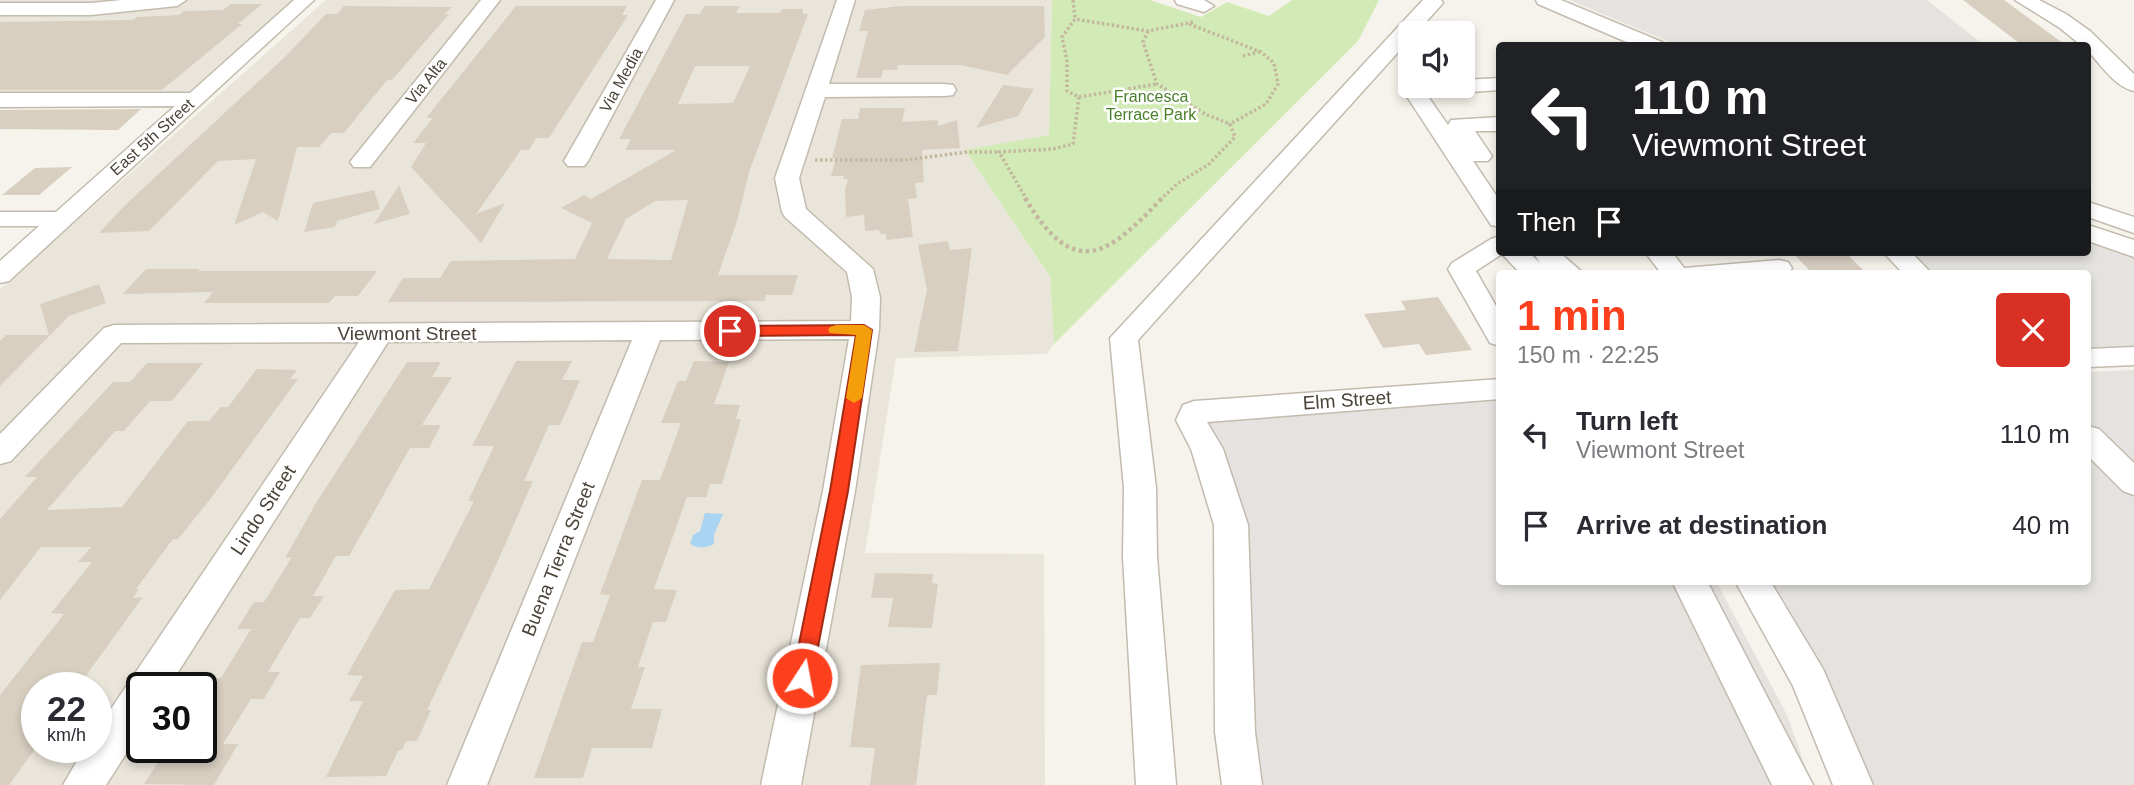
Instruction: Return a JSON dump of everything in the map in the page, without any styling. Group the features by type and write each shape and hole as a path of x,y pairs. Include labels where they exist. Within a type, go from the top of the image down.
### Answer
{"street":[{"path":"0,9 102,9 177,0"},
{"name":"East 5th Street","path":"0,275 192,99 305,0"},
{"name":"Via Alta","path":"362,162 491,0"},
{"name":"Via Media","path":"576,161 665,0"},
{"path":"780,785 839,491 864,330 866,297 860,269 794,212 787,177 818,91 846,0"},
{"path":"1184,0 1202,12"},
{"path":"1156,785 1140,557 1140,488 1124,338 1433,3 1432,0"},
{"path":"1545,0 1646,42"},
{"path":"2024,0 2059,19 2089,42"},
{"path":"2091,44 2112,68 2134,85"},
{"path":"1475,65 1496,64"},
{"path":"1475,85 1496,84"},
{"path":"818,91 945,90"},
{"path":"1421,98 1496,214"},
{"path":"0,100 192,99"},
{"path":"1496,124 1458,125 1496,179"},
{"path":"2091,210 2134,225"},
{"path":"0,219 61,219"},
{"path":"2091,234 2134,249"},
{"path":"1496,247 1461,269 1496,330"},
{"path":"1517,256 1532,270"},
{"path":"1548,256 1553,263 1565,270"},
{"path":"1661,256 1673,270"},
{"path":"1900,256 1915,270"},
{"path":"1721,270 1776,264"},
{"name":"Viewmont Street","path":"0,453 114,334 864,330"},
{"name":"Lindo Street","path":"157,672 379,332"},
{"name":"Buena Tierra Street","path":"467,785 649,332"},
{"path":"2091,358 2134,356"},
{"name":"Elm Street","path":"1242,785 1235,732 1231,524 1208,449 1191,420 1194,412 1496,389"},
{"path":"2091,440 2134,483"},
{"path":"1691,585 1793,785"},
{"path":"1754,585 1810,680 1853,785"},
{"path":"83,785 126,720"}],"path":[{"path":"1073,0 1075,19 1062,37 1067,61 1067,91 1079,97 1157,84"},
{"path":"1189,24 1202,12"},
{"path":"1075,19 1149,31 1189,24 1261,52 1273,63 1278,85 1266,104 1230,124"},
{"path":"999,152 1049,234 1064,247 1086,253 1114,243 1133,229 1174,187 1209,163 1235,137 1230,124 1205,114 1157,84 1143,42 1149,31"},
{"path":"1243,56 1261,52"},
{"path":"812,160 905,160 967,152 1053,149 1073,144 1079,97"}],"shaded area":[{"path":"0,0 295,0 187,96 0,99"},
{"path":"326,0 1052,0 1049,135 965,150 1050,278 1054,344 1047,354 896,358 865,553 1044,554 1045,785 0,785 0,289"},
{"path":"1569,0 1927,0 1980,42 1670,42"},
{"path":"2091,238 2134,253 2134,346 2091,348 2091,270 1923,270 1907,256 2091,256"},
{"path":"2134,370 2134,785 1839,785 1809,707 1741,585 2091,585 2091,372"},
{"path":"1496,395 1496,585 1718,585 1787,715 1812,785 1232,785 1216,506 1182,422"}],"green space":[{"name":"Francesca Terrace Park","path":"1052,0 1150,0 1201,17 1227,2 1269,16 1292,0 1379,0 1358,41 1054,344 1050,277 965,150 1049,135"}],"water":[{"path":"705,513 723,514 714,535 714,544 696,547 690,544 693,535 700,531"}],"building":[{"path":"1963,0 2004,0 2062,42 2018,42"},
{"path":"231,4 262,4 238,24 242,24 162,90 0,90 0,22 133,20 137,17 179,15 184,11 223,10"},
{"path":"344,6 452,7 445,14 449,14 392,80 387,80 344,133 331,133 319,147 297,147 278,221 263,212 234,225 256,159 218,161 149,231 99,233 124,206 286,56 326,14 337,14"},
{"path":"516,6 627,6 622,15 628,15 549,138 536,138 529,150 521,150 476,214 505,203 481,243 411,167 426,143 413,143 433,118 426,118"},
{"path":"704,6 740,6 736,13 780,13 782,9 803,9 803,14 808,14 749,172 738,218 718,275 798,275 792,295 766,295 765,301 388,302 403,278 440,278 451,261 575,259 592,223 561,208 584,195 591,199 676,150 625,150 631,139 619,139 686,14 700,14","holes":["695,66 750,66 733,103 678,104","688,200 671,260 607,259 626,219 655,201"]},
{"path":"901,6 1044,6 1045,37 1007,75 960,65 898,65 897,70 883,70 881,78 856,78 868,31 859,31 865,10"},
{"path":"1003,85 1034,89 1018,116 976,128"},
{"path":"860,108 905,108 902,122 938,120 938,126 957,120 960,148 922,150 924,182 915,183 917,198 908,199 913,237 886,240 886,234 880,234 879,230 865,231 864,215 846,217 845,190 848,179 843,179 844,176 831,176 836,158 832,158 842,119 858,119"},
{"path":"141,109 118,130 0,129 0,110"},
{"path":"72,167 39,195 2,195 35,168"},
{"path":"399,185 410,214 374,224"},
{"path":"374,190 380,209 337,221 335,227 304,232 313,203"},
{"path":"948,241 950,250 972,248 958,351 914,352 927,290 918,245"},
{"path":"1796,256 1849,256 1863,270 1809,270"},
{"path":"146,269 377,271 358,296 335,296 329,303 204,303 213,292 123,294"},
{"path":"99,284 106,303 69,316 0,386 0,341 6,335 49,335 40,304"},
{"path":"1438,297 1472,350 1426,355 1419,344 1383,348 1364,314 1406,310 1401,301"},
{"path":"516,361 572,361 562,380 580,380 560,425 549,425 524,481 533,481 427,710 431,710 417,741 406,741 386,776 326,777 363,701 349,701 363,676 347,675 395,590 429,589 474,501 468,501 494,446 472,446"},
{"path":"694,361 729,362 714,404 740,405 736,419 741,419 722,484 710,484 706,497 687,497 654,589 677,590 666,622 653,622 638,667 645,667 631,709 662,709 652,748 592,748 583,778 534,778 582,642 593,642 610,595 600,594 642,480 660,480 681,423 661,423 678,381 686,381"},
{"path":"407,362 441,362 432,377 452,377 422,425 441,425 429,448 410,448 349,556 336,556 313,596 324,596 310,618 300,618 268,672 280,672 264,699 251,699 223,744 238,744 214,785 144,784 158,763 217,763 217,678 221,678 251,629 237,629 254,602 264,602 292,557 285,558 316,503"},
{"path":"147,363 203,363 172,401 150,401 124,431 115,431 47,510 122,507 188,421 209,421 221,407 228,407 257,369 297,370 290,379 298,379 208,502 178,539 173,539 136,589 139,589 133,598 143,597 89,672 21,672 21,763 25,763 9,785 0,785 0,695 64,614 51,613 92,562 78,562 91,547 41,547 0,600 0,519 37,477 25,477 113,382 130,382"},
{"path":"875,573 933,574 932,583 938,584 932,628 888,627 893,598 871,598"},
{"path":"940,663 937,695 927,695 916,785 870,785 875,748 850,747 861,665"}],"slow traffic":[{"path":"836,330 864,330 854,398"}],"route":[{"path":"730,331 864,330 839,491 802,678"}]}
